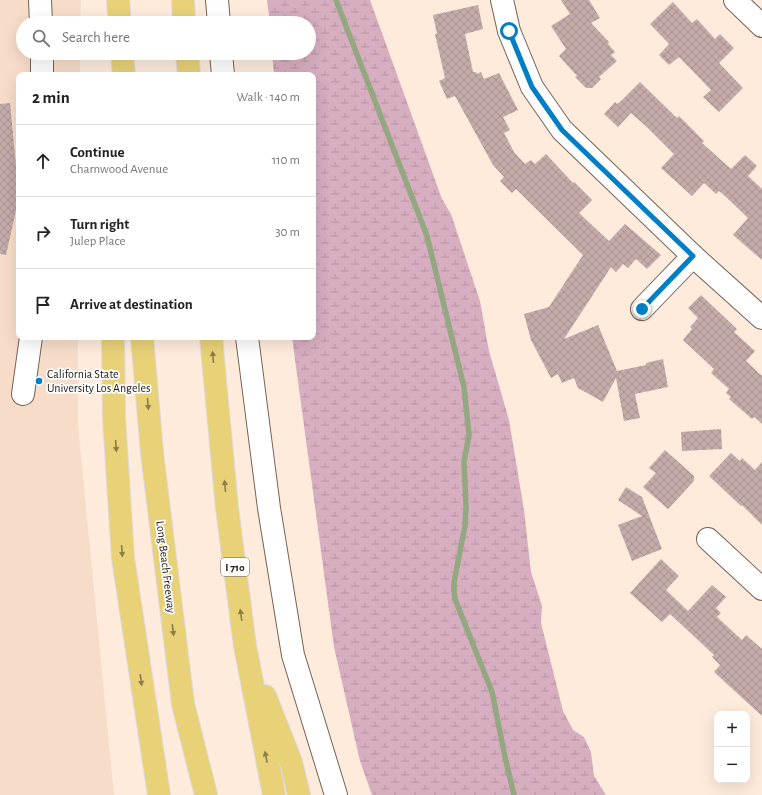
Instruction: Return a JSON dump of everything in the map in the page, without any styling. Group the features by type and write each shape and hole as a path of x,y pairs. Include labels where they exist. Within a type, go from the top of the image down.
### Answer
{"highway":[{"path":"118,0 119,16"},
{"path":"183,0 184,16"},
{"path":"188,60 189,72"},
{"path":"113,340 114,418 123,558 159,795"},
{"name":"Long Beach Freeway","path":"142,340 152,453 183,704 206,795"},
{"name":"I 710","path":"211,340 227,508 245,646 274,795"},
{"path":"245,646 291,762 299,795"},
{"path":"183,704 194,795"},
{"path":"151,747 154,795"}],"street":[{"path":"40,0 41,16"},
{"path":"217,0 218,16"},
{"path":"502,0 509,31 532,87 562,130 693,256 762,318"},
{"path":"735,0 762,26"},
{"path":"42,60 42,72"},
{"path":"222,60 223,72"},
{"path":"642,309 693,256"},
{"path":"23,394 31,340"},
{"path":"247,340 269,508 293,655 336,795"},
{"path":"708,539 762,589"}],"shaded area":[{"name":"California State University Los Angeles","path":"0,0 81,0 80,16 16,16 16,60 80,60 80,72 16,72 16,340 78,340 78,424 114,795 0,795"}],"green space":[{"path":"267,0 370,0 442,199 451,214 480,301 489,351 509,420 524,510 531,572 542,606 541,623 563,711 573,730 584,737 591,752 594,776 606,795 372,795 360,761 334,647 292,340 316,340 316,72 274,72 273,60 316,60 316,16 269,16"}],"building":[{"path":"561,0 589,0 600,18 591,23 609,42 608,44 615,52 611,55 617,61 599,77 601,79 592,88 586,88 575,77 577,76 559,56 566,49 551,26 570,14"},
{"path":"673,2 692,23 697,19 715,39 720,34 734,48 719,63 743,88 719,112 703,97 711,90 679,57 669,65 659,55 669,44 650,24"},
{"path":"478,5 483,29 465,34 473,72 476,72 477,74 481,72 484,79 499,73 518,110 503,117 510,130 504,133 514,152 525,164 531,160 535,164 546,154 573,183 574,182 592,200 579,213 609,241 625,224 661,255 647,269 636,259 628,268 623,264 616,272 611,267 564,339 598,325 617,371 646,365 646,363 663,359 668,387 635,394 640,418 624,421 616,378 603,402 578,388 574,378 562,383 558,374 551,378 531,340 524,314 549,307 583,255 516,189 512,193 500,181 504,177 493,165 455,96 447,99 439,81 445,78 435,34 437,34 433,15"},
{"path":"640,82 677,118 679,116 704,141 702,143 731,169 745,155 757,166 748,176 762,189 762,260 733,235 748,218 725,196 719,191 716,194 704,183 692,196 661,168 674,154 648,128 631,113 618,127 604,114 615,102 617,104 622,100"},
{"path":"10,103 16,166 16,210 6,255 0,254 0,104"},
{"path":"701,295 737,329 734,332 755,351 746,361 762,376 762,424 754,417 752,419 729,399 731,397 726,393 729,389 711,373 714,369 683,340 692,329 690,327 698,318 688,308"},
{"path":"721,429 722,449 682,451 681,432"},
{"path":"665,450 694,476 694,481 668,509 643,487 656,473 649,468"},
{"path":"731,453 740,461 742,458 755,470 762,462 762,525 709,476"},
{"path":"626,487 642,497 662,549 632,561 618,525 642,516 618,500"},
{"path":"661,559 679,576 666,590 688,611 712,585 726,597 716,608 721,613 717,617 742,640 746,635 762,649 762,716 714,672 720,665 712,657 714,655 670,614 662,622 630,593"}],"waterway":[{"path":"336,0 427,236 464,387 469,435 464,462 466,507 465,526 454,582 454,592 455,599 492,692 514,795"}],"place":[{"name":"California State University Los Angeles","path":"39,381"}],"route":[{"path":"509,31 532,87 562,130 693,256 642,309"}]}
